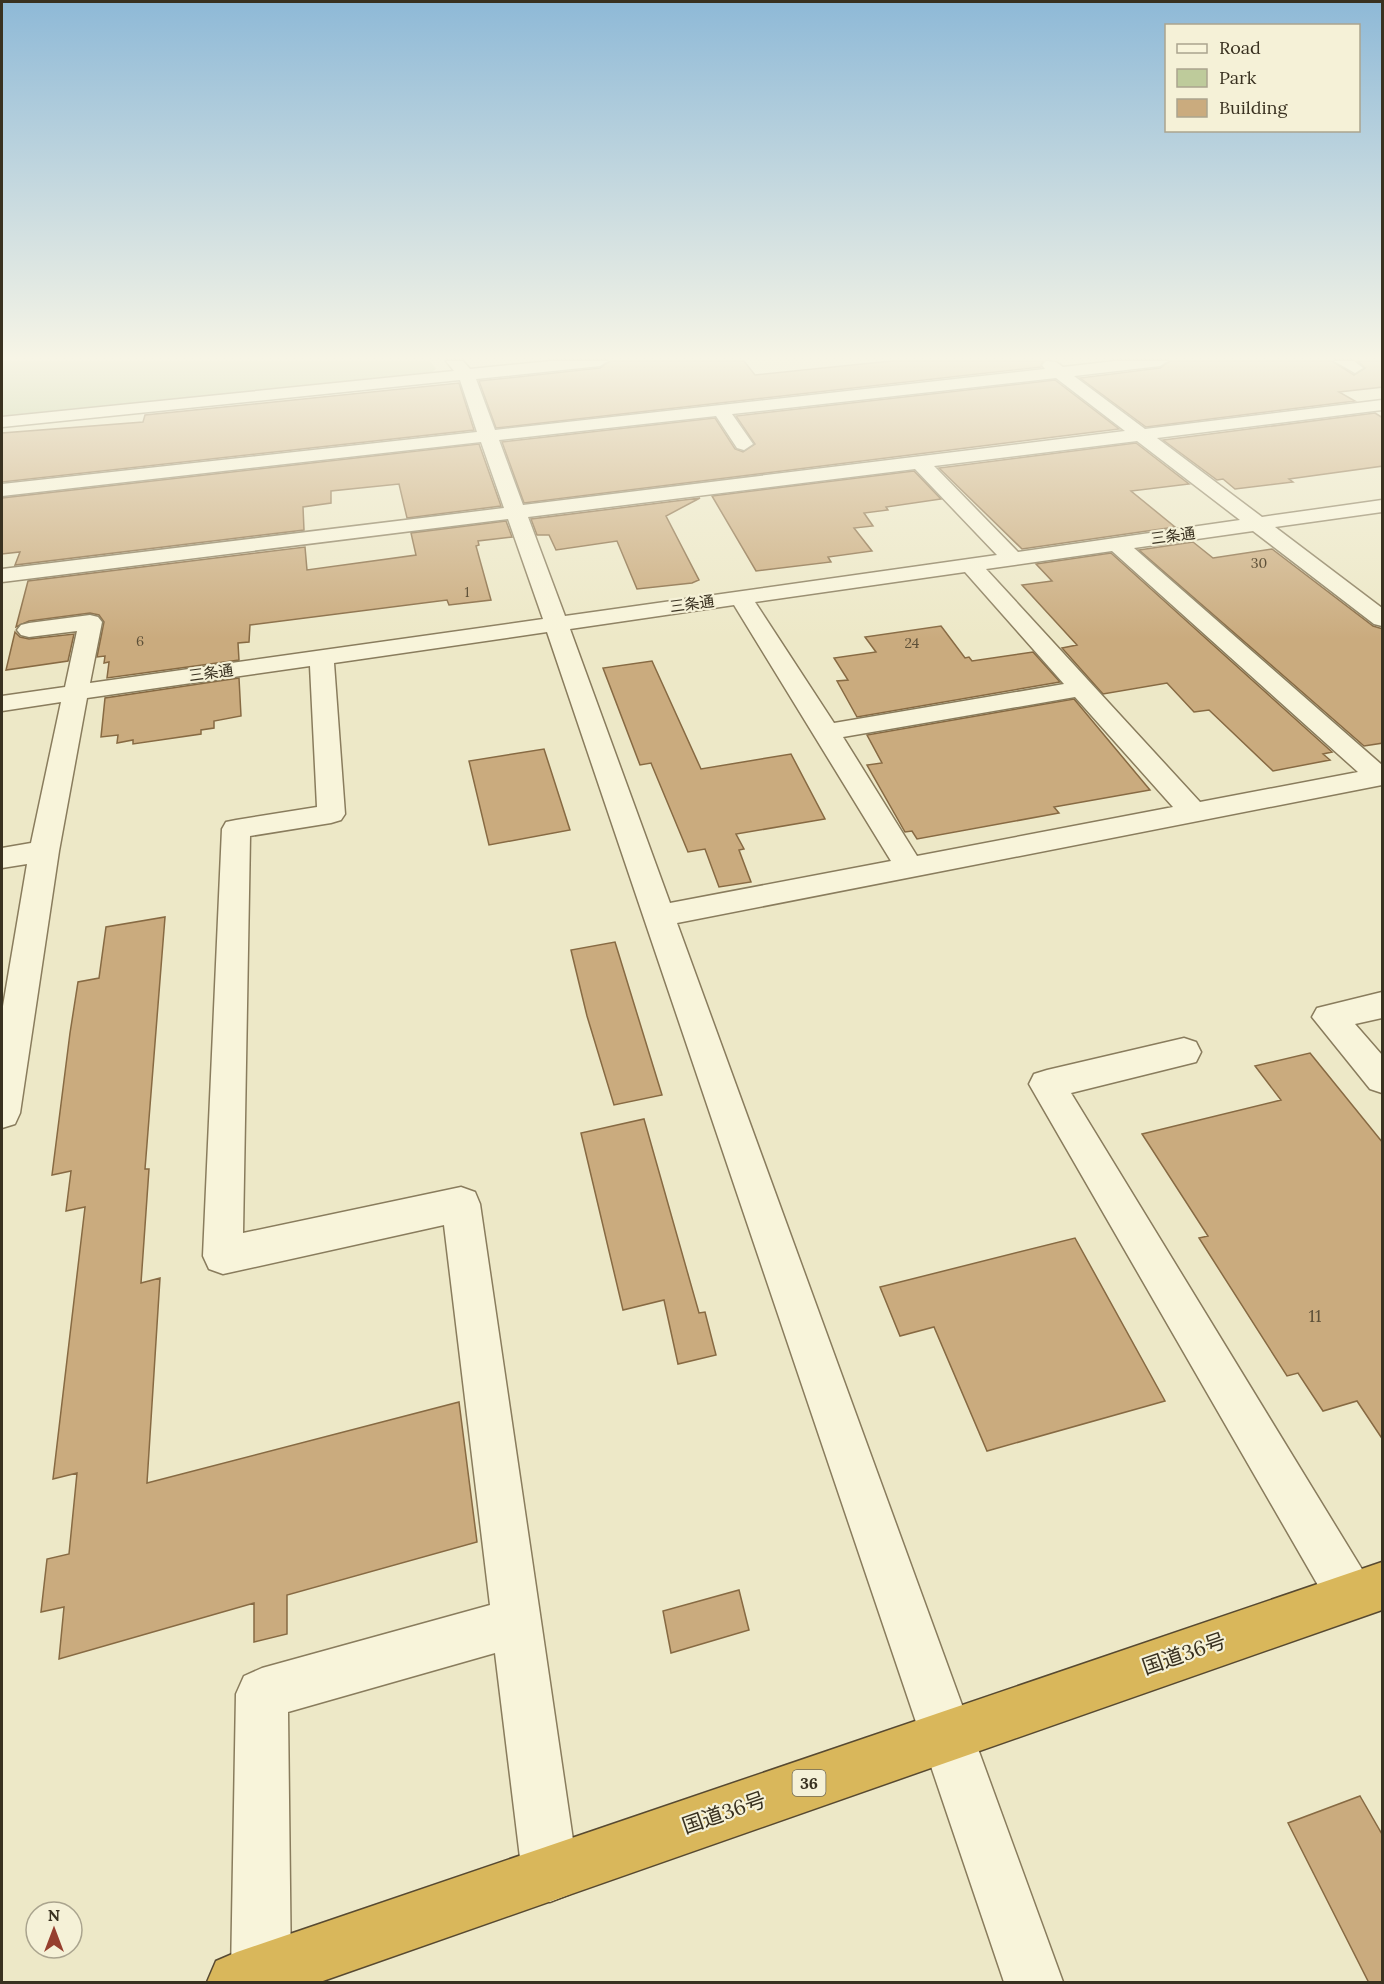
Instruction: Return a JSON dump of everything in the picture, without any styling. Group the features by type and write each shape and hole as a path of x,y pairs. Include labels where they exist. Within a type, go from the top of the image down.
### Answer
{"highway":[{"name":"国道36号","path":"249,1978 1367,1591"}],"street":[{"path":"2,490 263,454"},
{"path":"495,454 1034,1983"},
{"path":"2,576 995,454"},
{"path":"1168,454 1383,619"},
{"path":"920,463 1012,558"},
{"name":"三条通","path":"2,703 1383,506"},
{"path":"1116,544 1381,776"},
{"path":"970,564 1194,813"},
{"path":"740,597 827,732 909,867"},
{"path":"2,1113 6,1059 44,851 90,622 29,630"},
{"path":"322,657 331,814 236,829 223,1256 461,1204 550,1874"},
{"path":"827,732 1082,688"},
{"path":"659,916 1381,776"},
{"path":"2,858 44,851"},
{"path":"1383,1005 1329,1017 1383,1079"},
{"path":"1184,1052 1047,1084 1367,1591"},
{"path":"249,1978 262,1694 516,1622"}],"building":[{"path":"2,454 260,454 2,482"},
{"path":"394,454 482,454 501,506 407,518 399,484 331,491 331,503 303,507 304,530 15,565 20,552 2,554 2,498"},
{"path":"506,454 921,454 524,503"},
{"path":"1053,454 1150,454 1189,484 1131,491 1175,527 1022,549 939,468"},
{"path":"1181,454 1383,454 1383,466 1289,479 1293,482 1235,489 1223,479 1217,480"},
{"path":"914,471 941,499 886,507 888,510 864,513 873,526 854,528 872,551 828,557 831,562 756,571 712,496"},
{"path":"700,498 666,516 699,580 692,583 637,589 617,541 556,550 549,535 537,535 531,519"},
{"path":"506,521 512,537 478,541 479,545 476,546 491,600 449,605 447,600 250,625 249,642 238,643 239,660 107,678 109,662 104,663 105,656 97,657 104,622 99,615 90,613 29,621 16,627 28,581 305,547 307,570 416,555 411,533"},
{"path":"1193,542 1213,558 1272,549 1373,626 1383,629 1383,743 1364,746 1139,550"},
{"path":"1111,553 1332,752 1323,754 1330,760 1273,771 1209,710 1194,712 1167,683 1103,694 1062,648 1077,645 1022,585 1052,581 1036,564"},
{"path":"941,626 965,658 969,657 972,661 1033,652 1060,682 857,717 837,681 848,680 834,658 876,652 865,637"},
{"path":"15,632 20,637 29,639 74,634 68,661 6,670"},
{"path":"652,661 701,769 791,754 825,819 736,834 744,849 739,850 751,882 719,887 705,849 688,852 651,763 640,765 603,668"},
{"path":"239,678 241,716 214,721 214,728 201,730 201,734 133,744 133,740 117,743 118,735 101,737 105,698"},
{"path":"1074,699 1150,790 1054,807 1059,813 917,839 912,831 905,832 867,765 882,763 867,735"},
{"path":"544,749 570,830 489,845 469,761"},
{"path":"165,917 145,1169 149,1169 141,1283 160,1278 147,1483 459,1402 477,1542 287,1595 287,1634 254,1642 254,1603 59,1659 64,1607 41,1612 47,1559 69,1554 77,1473 53,1479 85,1207 66,1211 71,1171 52,1175 70,1033 78,982 99,978 106,927"},
{"path":"615,942 662,1095 614,1105 587,1016 571,950"},
{"path":"1310,1053 1383,1143 1383,1440 1357,1401 1323,1411 1298,1373 1287,1376 1199,1238 1208,1236 1142,1134 1281,1100 1255,1066"},
{"path":"644,1119 699,1313 705,1312 716,1355 678,1364 664,1300 623,1310 581,1133"},
{"path":"1075,1238 1165,1401 987,1451 934,1327 900,1336 880,1287"},
{"path":"739,1590 749,1630 671,1653 663,1611"},
{"path":"1360,1796 1383,1836 1383,1983 1369,1983 1288,1823"}]}
